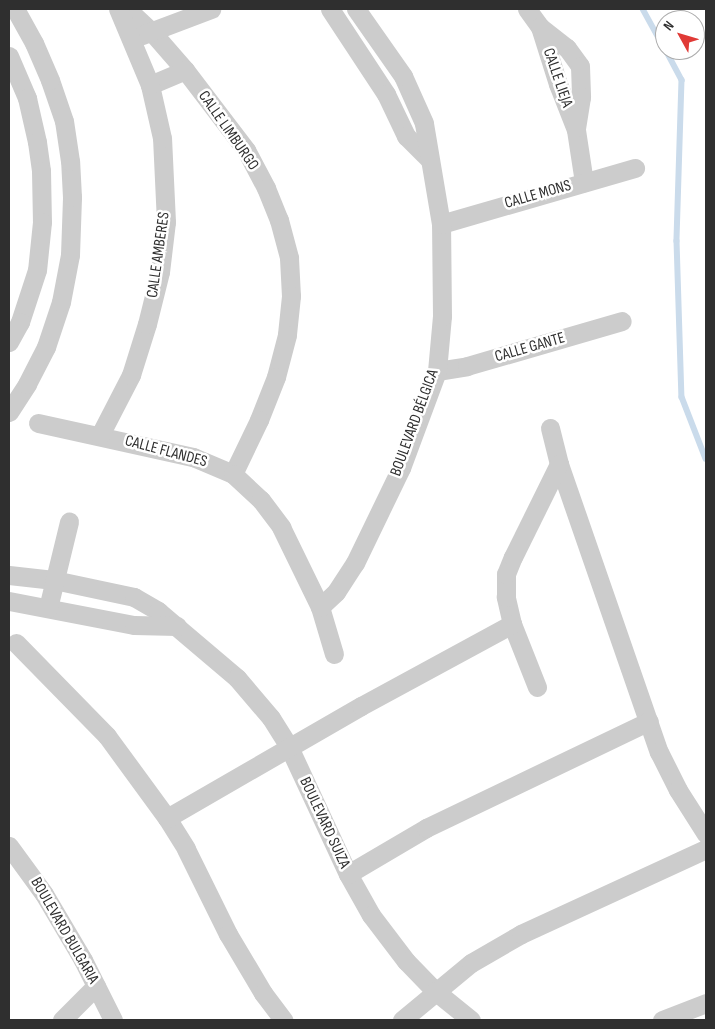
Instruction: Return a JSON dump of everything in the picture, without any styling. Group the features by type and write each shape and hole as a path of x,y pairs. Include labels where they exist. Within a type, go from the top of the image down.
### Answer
{"street":[{"path":"9,412 27,384 46,347 61,302 70,255 72,197 70,161 64,121 50,80 34,43 15,9"},
{"path":"118,9 132,39 211,9"},
{"name":"CALLE LIMBURGO","path":"127,9 151,31 185,70 246,150 280,220 289,258 291,296 287,335 276,377 233,474"},
{"path":"330,9 386,94 406,136 429,159"},
{"name":"BOULEVARD BÉLGICA","path":"320,607 341,585 355,563 401,468 437,371 442,316 441,224 424,123 402,76 356,9"},
{"name":"CALLE LIEJA","path":"527,9 540,27 567,48 580,66 581,97 576,130"},
{"name":"CALLE LIEJA","path":"540,27 558,84 576,130 584,182"},
{"name":"CALLE AMBERES","path":"100,435 131,375 147,324 160,272 166,222 162,138 150,85 132,39"},
{"path":"366,64 385,50"},
{"path":"9,56 27,98 37,142 41,170 42,222 37,270 20,322 9,342"},
{"path":"150,85 185,70"},
{"name":"CALLE MONS","path":"441,224 635,168"},
{"name":"CALLE GANTE","path":"437,371 467,366 622,321"},
{"name":"CALLE FLANDES","path":"38,423 100,435 193,457 233,474 261,500 281,527 320,607 334,654"},
{"path":"550,428 559,464 659,752 704,826"},
{"path":"537,687 512,624 506,597 506,574 512,557 559,464"},
{"path":"48,608 69,522"},
{"name":"BOULEVARD SUIZA","path":"9,575 54,580 134,597 158,610 230,672 255,697 289,747 348,874 370,915 406,961 435,992 471,1020"},
{"path":"9,601 134,625 177,626"},
{"path":"167,818 361,706 512,624"},
{"path":"16,643 106,736 167,818 186,849 228,934 263,994 283,1020"},
{"path":"348,874 426,828 649,721"},
{"path":"402,1020 471,963 521,934 706,849"},
{"name":"BOULEVARD BULGARIA","path":"13,860 44,894 113,1020"},
{"path":"62,1020 96,986"},
{"path":"662,1020 706,1003"}],"waterway":[{"path":"643,9 655,31"},
{"path":"671,60 682,80 677,241 682,397 706,459"}]}
